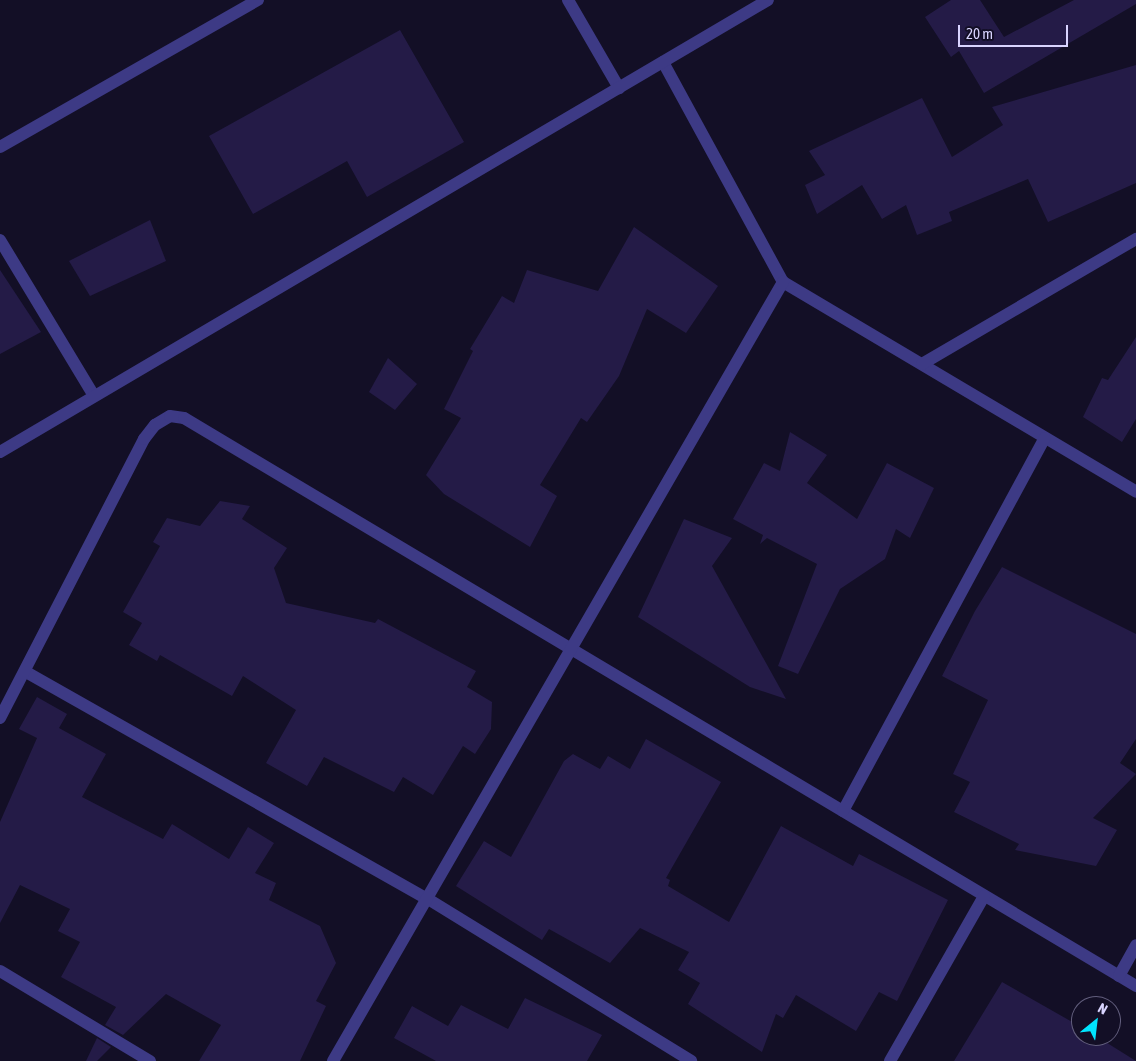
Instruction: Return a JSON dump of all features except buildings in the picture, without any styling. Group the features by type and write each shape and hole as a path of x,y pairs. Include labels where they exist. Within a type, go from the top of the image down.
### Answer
{"street":[{"path":"0,147 258,0"},
{"path":"568,0 619,88"},
{"path":"0,452 768,0"},
{"path":"663,62 783,282 1136,492"},
{"path":"922,364 1136,239"},
{"path":"0,240 94,396"},
{"path":"334,1061 783,282"},
{"path":"0,718 26,672 144,440 154,425 170,416 184,418 1136,986"},
{"path":"843,811 1045,438"},
{"path":"26,672 428,899 691,1061"},
{"path":"890,1061 984,896"},
{"path":"1119,976 1136,945"},
{"path":"0,971 150,1061"}]}
